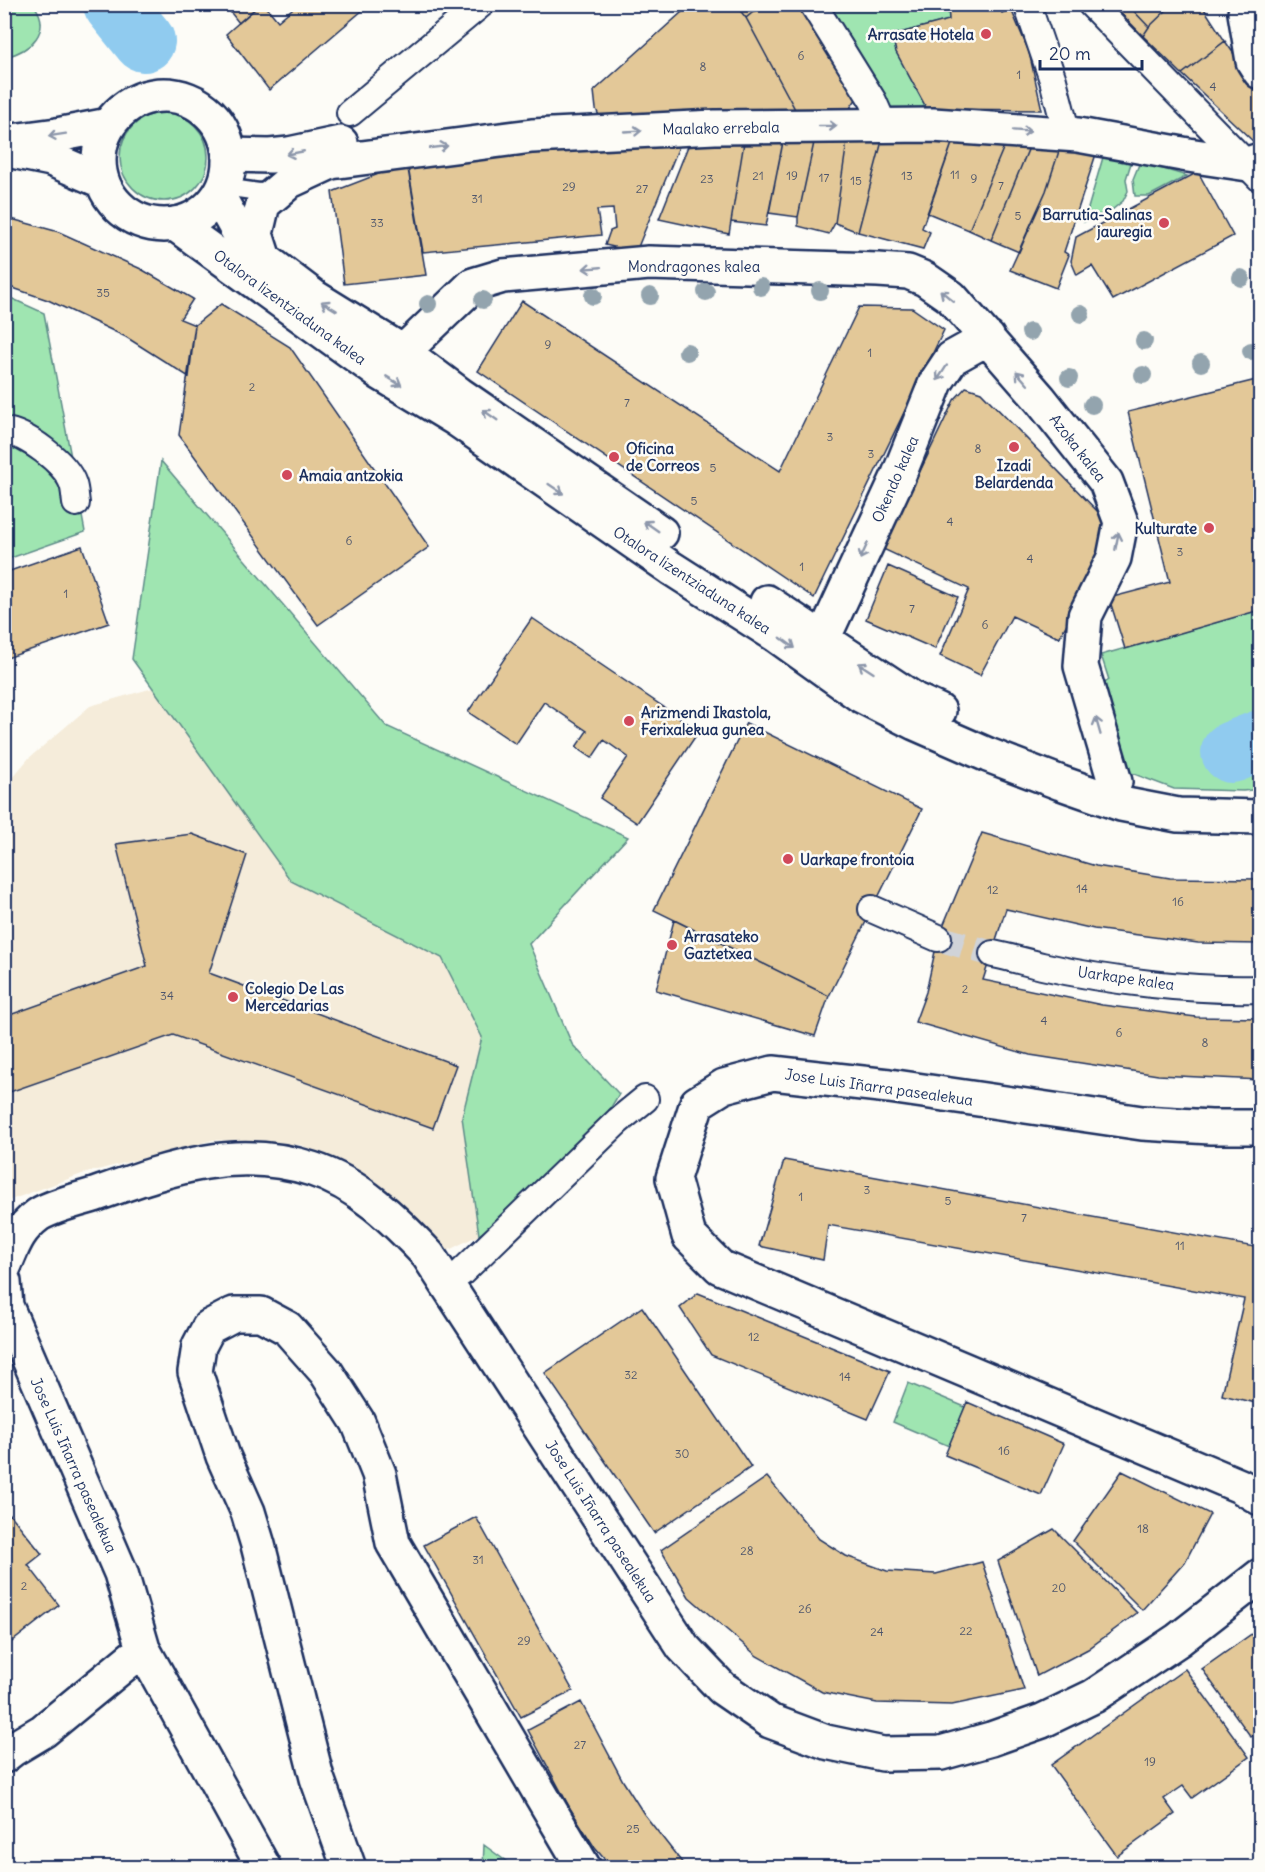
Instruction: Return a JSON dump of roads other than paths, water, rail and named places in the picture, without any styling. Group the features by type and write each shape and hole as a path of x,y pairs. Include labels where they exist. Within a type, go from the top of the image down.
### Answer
{"street":[{"path":"350,113 481,4"},
{"path":"1027,4 1053,80 1067,134"},
{"path":"1091,4 1256,167"},
{"path":"1250,4 1245,13 1253,61 1260,72"},
{"path":"814,6 873,101 884,126"},
{"path":"169,95 188,99 206,109 224,132 229,155 229,167 221,192 207,210 192,219 176,224 157,225 131,216 110,197 102,181 99,152 109,125 130,104 149,97 169,95"},
{"path":"4,142 109,125"},
{"name":"Maalako errebala","path":"264,260 256,234 263,204 290,181 331,162 532,136 715,127 933,125 1067,134 1256,167"},
{"path":"229,155 270,156 342,143 371,143 392,153"},
{"path":"4,150 51,159 102,181"},
{"name":"Otalora lizentziaduna kalea","path":"221,192 245,244 314,297 403,352 459,394 681,546 915,700 988,734 1071,768 1115,782 1160,794 1221,803 1260,801"},
{"name":"Otalora lizentziaduna kalea","path":"176,224 380,373 456,419 672,568 776,635 860,695 915,723 988,755 1121,804 1178,815 1226,818 1260,817"},
{"name":"Mondragones kalea","path":"403,352 473,285 503,276 649,263 908,272 925,279 951,297 988,338"},
{"name":"Okendo kalea","path":"823,639 898,477 936,382 952,358 988,338"},
{"name":"Azoka kalea","path":"988,338 1106,482 1121,522 1114,558 1085,616 1081,666 1115,782"},
{"path":"4,431 14,432 36,444 57,463 72,482 76,502"},
{"path":"872,909 938,938"},
{"name":"Uarkape kalea","path":"993,954 1043,966 1130,981 1234,990 1260,989"},
{"name":"Jose Luis Iñarra pasealekua","path":"1260,1127 1142,1123 889,1086 773,1072 724,1086 697,1103 673,1178 689,1236 720,1267 1229,1481 1260,1497"},
{"path":"461,1273 618,1121 645,1099"},
{"name":"Jose Luis Iñarra pasealekua","path":"4,1267 17,1235 40,1213 170,1168 218,1159 265,1159 312,1169 353,1187 399,1224 428,1255 683,1647 722,1688 770,1721 826,1742 883,1754 941,1753 991,1739 1041,1721 1094,1696 1178,1640 1260,1576"},
{"name":"Jose Luis Iñarra pasealekua","path":"4,1282 6,1306 121,1573 144,1649 264,1868"},
{"path":"349,1868 318,1778 248,1512 224,1456 195,1372 200,1346 209,1327 234,1314 261,1314 287,1328 326,1372 358,1422 379,1474 393,1543 584,1868"},
{"path":"4,1756 43,1731 144,1649"},
{"path":"4,1731 43,1731"},
{"path":"4,1777 30,1757 43,1731"}],"lane":[{"path":"221,192 279,190"}],"waterway":[{"path":"114,4 144,41"},
{"path":"1232,752 1260,741"}],"tunnel":[{"path":"938,938 993,954"}],"place":[{"name":"Arrasate Hotela","path":"986,34"},
{"name":"Barrutia-Salinas jauregia","path":"1164,223"},
{"name":"Izadi Belardenda","path":"1014,447"},
{"name":"Oficina de Correos","path":"614,457"},
{"name":"Amaia antzokia","path":"287,475"},
{"name":"Kulturate","path":"1209,528"},
{"name":"Arizmendi Ikastola, Ferixalekua gunea","path":"629,721"},
{"name":"Uarkape frontoia","path":"788,859"},
{"name":"Arrasateko Gaztetxea","path":"672,945"},
{"name":"Colegio De Las Mercedarias","path":"233,997"}]}
